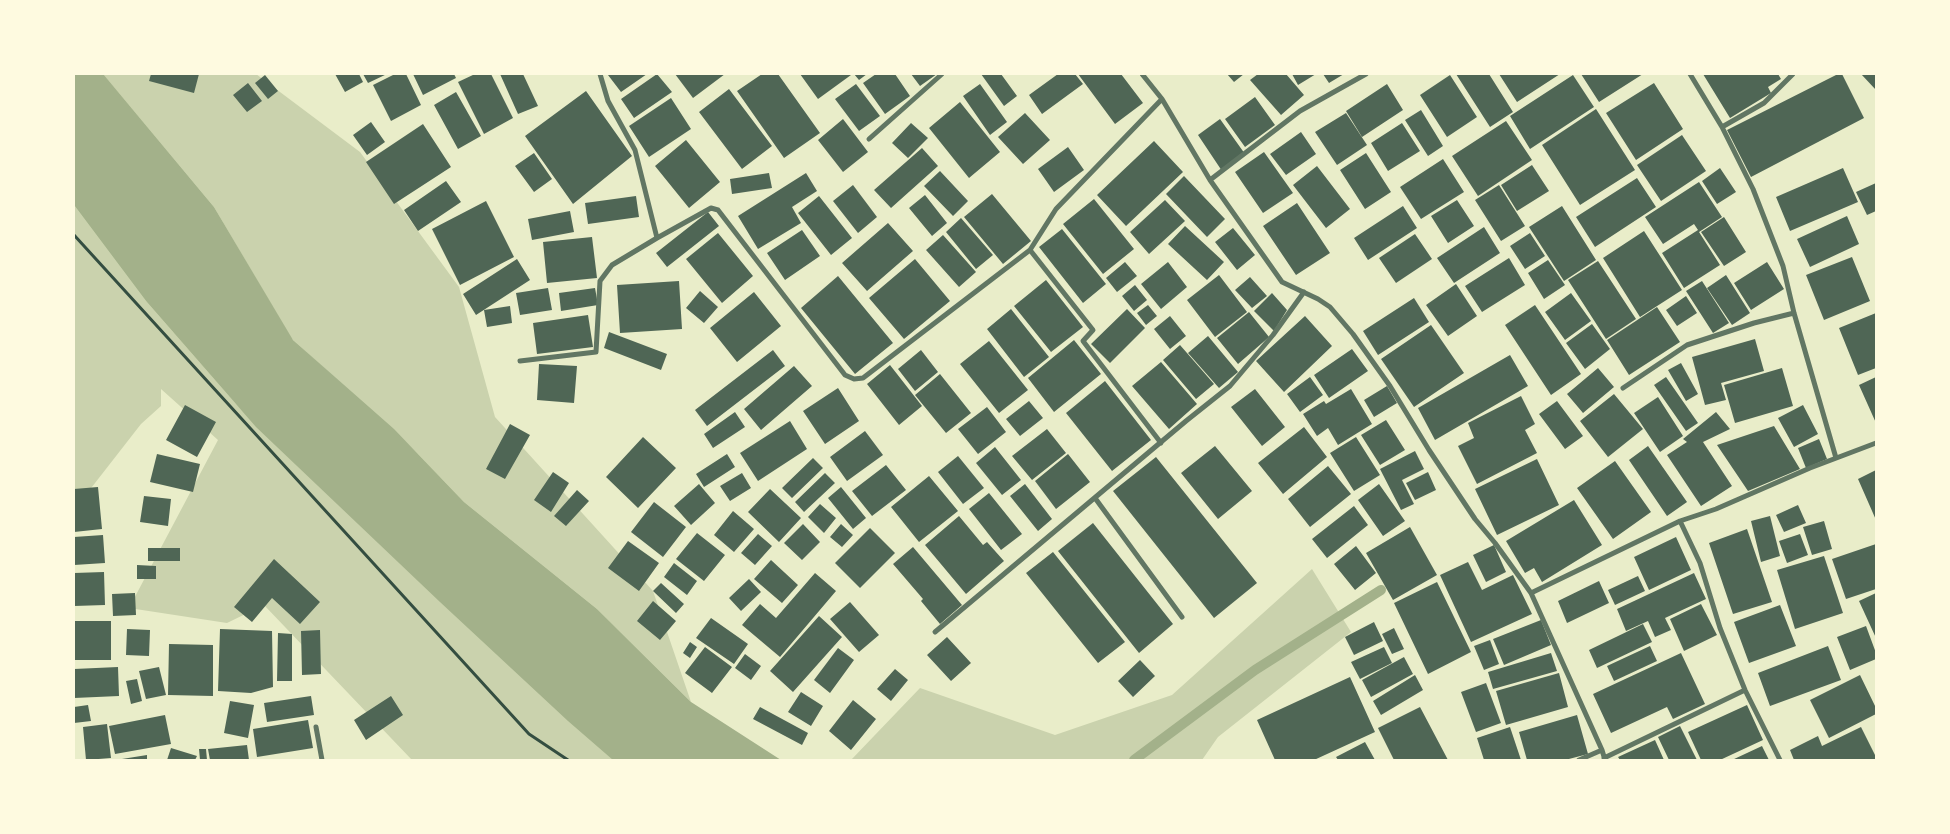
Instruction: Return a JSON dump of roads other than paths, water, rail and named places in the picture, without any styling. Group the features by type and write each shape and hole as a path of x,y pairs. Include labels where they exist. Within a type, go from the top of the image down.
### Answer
{"street":[{"path":"600,74 608,101 635,150 657,238"},
{"path":"869,139 942,74"},
{"path":"1142,74 1162,98 1210,180 1282,282 1330,307 1353,334 1390,386 1429,450 1475,519 1531,593 1602,750 1604,759 1745,690"},
{"path":"1210,180 1300,111 1366,74"},
{"path":"1690,74 1722,127 1753,188 1783,266 1794,313 1836,458"},
{"path":"1722,127 1764,103 1793,74"},
{"path":"520,361 596,352 600,282 612,264 714,208 721,212 845,375 854,379 863,378 1030,250 1056,209 1162,98"},
{"path":"1030,250 1093,330 1083,340 1161,443"},
{"path":"935,632 1186,420 1230,386 1273,334 1304,292"},
{"path":"1623,388 1687,344 1754,323 1794,313"},
{"path":"1531,593 1680,521 1716,509 1876,443"},
{"path":"1095,498 1182,617"},
{"path":"1680,521 1700,563 1720,628 1745,690 1780,760"},
{"path":"316,727 322,760"},
{"path":"1579,760 1602,750"}],"waterway":[{"path":"1134,760 1255,670 1381,590"}]}
